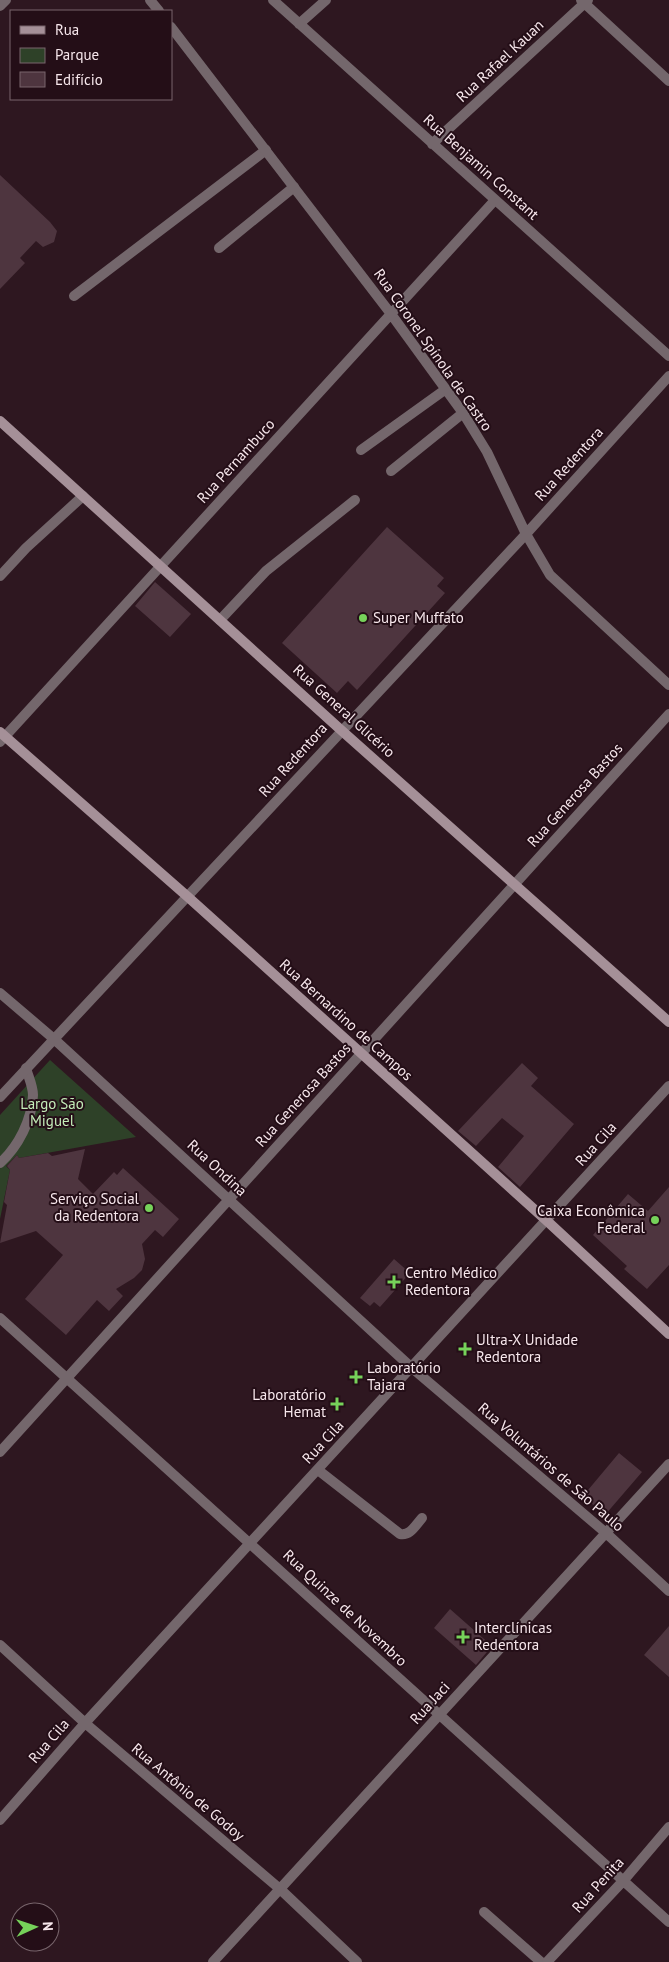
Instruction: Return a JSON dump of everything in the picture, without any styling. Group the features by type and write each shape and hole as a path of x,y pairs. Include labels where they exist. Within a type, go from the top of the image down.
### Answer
{"street":[{"path":"0,6 6,0"},
{"path":"150,0 158,10"},
{"name":"Rua Benjamin Constant","path":"272,0 669,356"},
{"path":"299,24 326,0"},
{"path":"584,1 669,81"},
{"name":"Rua Rafael Kauan","path":"432,144 584,1"},
{"name":"Rua Coronel Spínola de Castro","path":"172,28 391,314 463,413 487,452 526,534 550,575 669,685"},
{"path":"74,296 266,150"},
{"path":"219,248 294,187"},
{"name":"Rua Pernambuco","path":"2,737 495,200"},
{"name":"Rua Redentora","path":"0,1097 526,534 669,376"},
{"path":"362,450 446,390"},
{"path":"391,471 463,413"},
{"name":"Rua General Glicério","path":"0,421 669,1022"},
{"path":"0,576 26,548 83,496"},
{"path":"220,620 266,571 355,500"},
{"name":"Rua Generosa Bastos","path":"0,1452 669,714"},
{"name":"Rua Bernardino de Campos","path":"2,737 188,897 546,1220 669,1334"},
{"name":"Rua Ondina","path":"0,993 54,1039 412,1368"},
{"path":"0,1163 7,1157 20,1138 29,1113 33,1093 26,1068"},
{"name":"Rua Cila","path":"0,1820 250,1542 412,1368 669,1086"},
{"name":"Rua Quinze de Novembro","path":"0,1318 669,1922"},
{"name":"Rua Voluntários de São Paulo","path":"412,1368 606,1533 669,1591"},
{"name":"Rua Jaci","path":"213,1962 669,1464"},
{"path":"318,1470 400,1534 405,1535 409,1533 422,1518"},
{"name":"Rua Antônio de Godoy","path":"0,1645 85,1724 280,1889 357,1962"},
{"name":"Rua Penita","path":"547,1962 624,1880 669,1827"},
{"path":"484,1912 541,1962"}],"green space":[{"name":"Largo São Miguel","path":"50,1060 136,1137 19,1158 17,1155 6,1166 10,1170 0,1219 0,1115"}],"building":[{"path":"0,175 50,222 57,231 54,242 43,247 36,241 20,258 25,263 0,289"},
{"name":"Super Muffato","path":"387,527 444,578 437,586 445,593 357,690 348,681 337,693 282,643"},
{"path":"155,582 191,614 170,637 135,606"},
{"path":"522,1063 538,1078 531,1086 574,1124 520,1187 498,1167 524,1136 502,1118 476,1146 458,1131"},
{"path":"85,1149 78,1179 93,1194 114,1172 117,1175 123,1168 179,1219 163,1237 155,1230 142,1244 145,1259 142,1270 134,1278 116,1289 123,1296 109,1311 97,1300 66,1335 25,1299 63,1255 36,1231 0,1243 7,1205 4,1202 10,1170 7,1166 17,1155 19,1158 48,1153 52,1156"},
{"name":"Caixa Econômica Federal","path":"669,1187 669,1265 647,1289 624,1269 627,1266 593,1235 628,1194 648,1211"},
{"name":"Centro Médico Redentora","path":"394,1259 410,1273 380,1307 374,1302 370,1306 360,1298"},
{"path":"619,1453 642,1472 605,1515 583,1496"},
{"name":"Interclínicas Redentora","path":"450,1609 492,1646 476,1665 434,1628"},
{"path":"669,1626 669,1677 644,1655"}],"place":[{"name":"Super Muffato","path":"363,618"},
{"name":"Serviço Social da Redentora","path":"149,1208"},
{"name":"Caixa Econômica Federal","path":"655,1220"},
{"name":"Centro Médico Redentora","path":"394,1282"},
{"name":"Ultra-X Unidade Redentora","path":"465,1349"},
{"name":"Laboratório Tajara","path":"356,1377"},
{"name":"Laboratório Hemat","path":"337,1404"},
{"name":"Interclínicas Redentora","path":"463,1637"}]}
